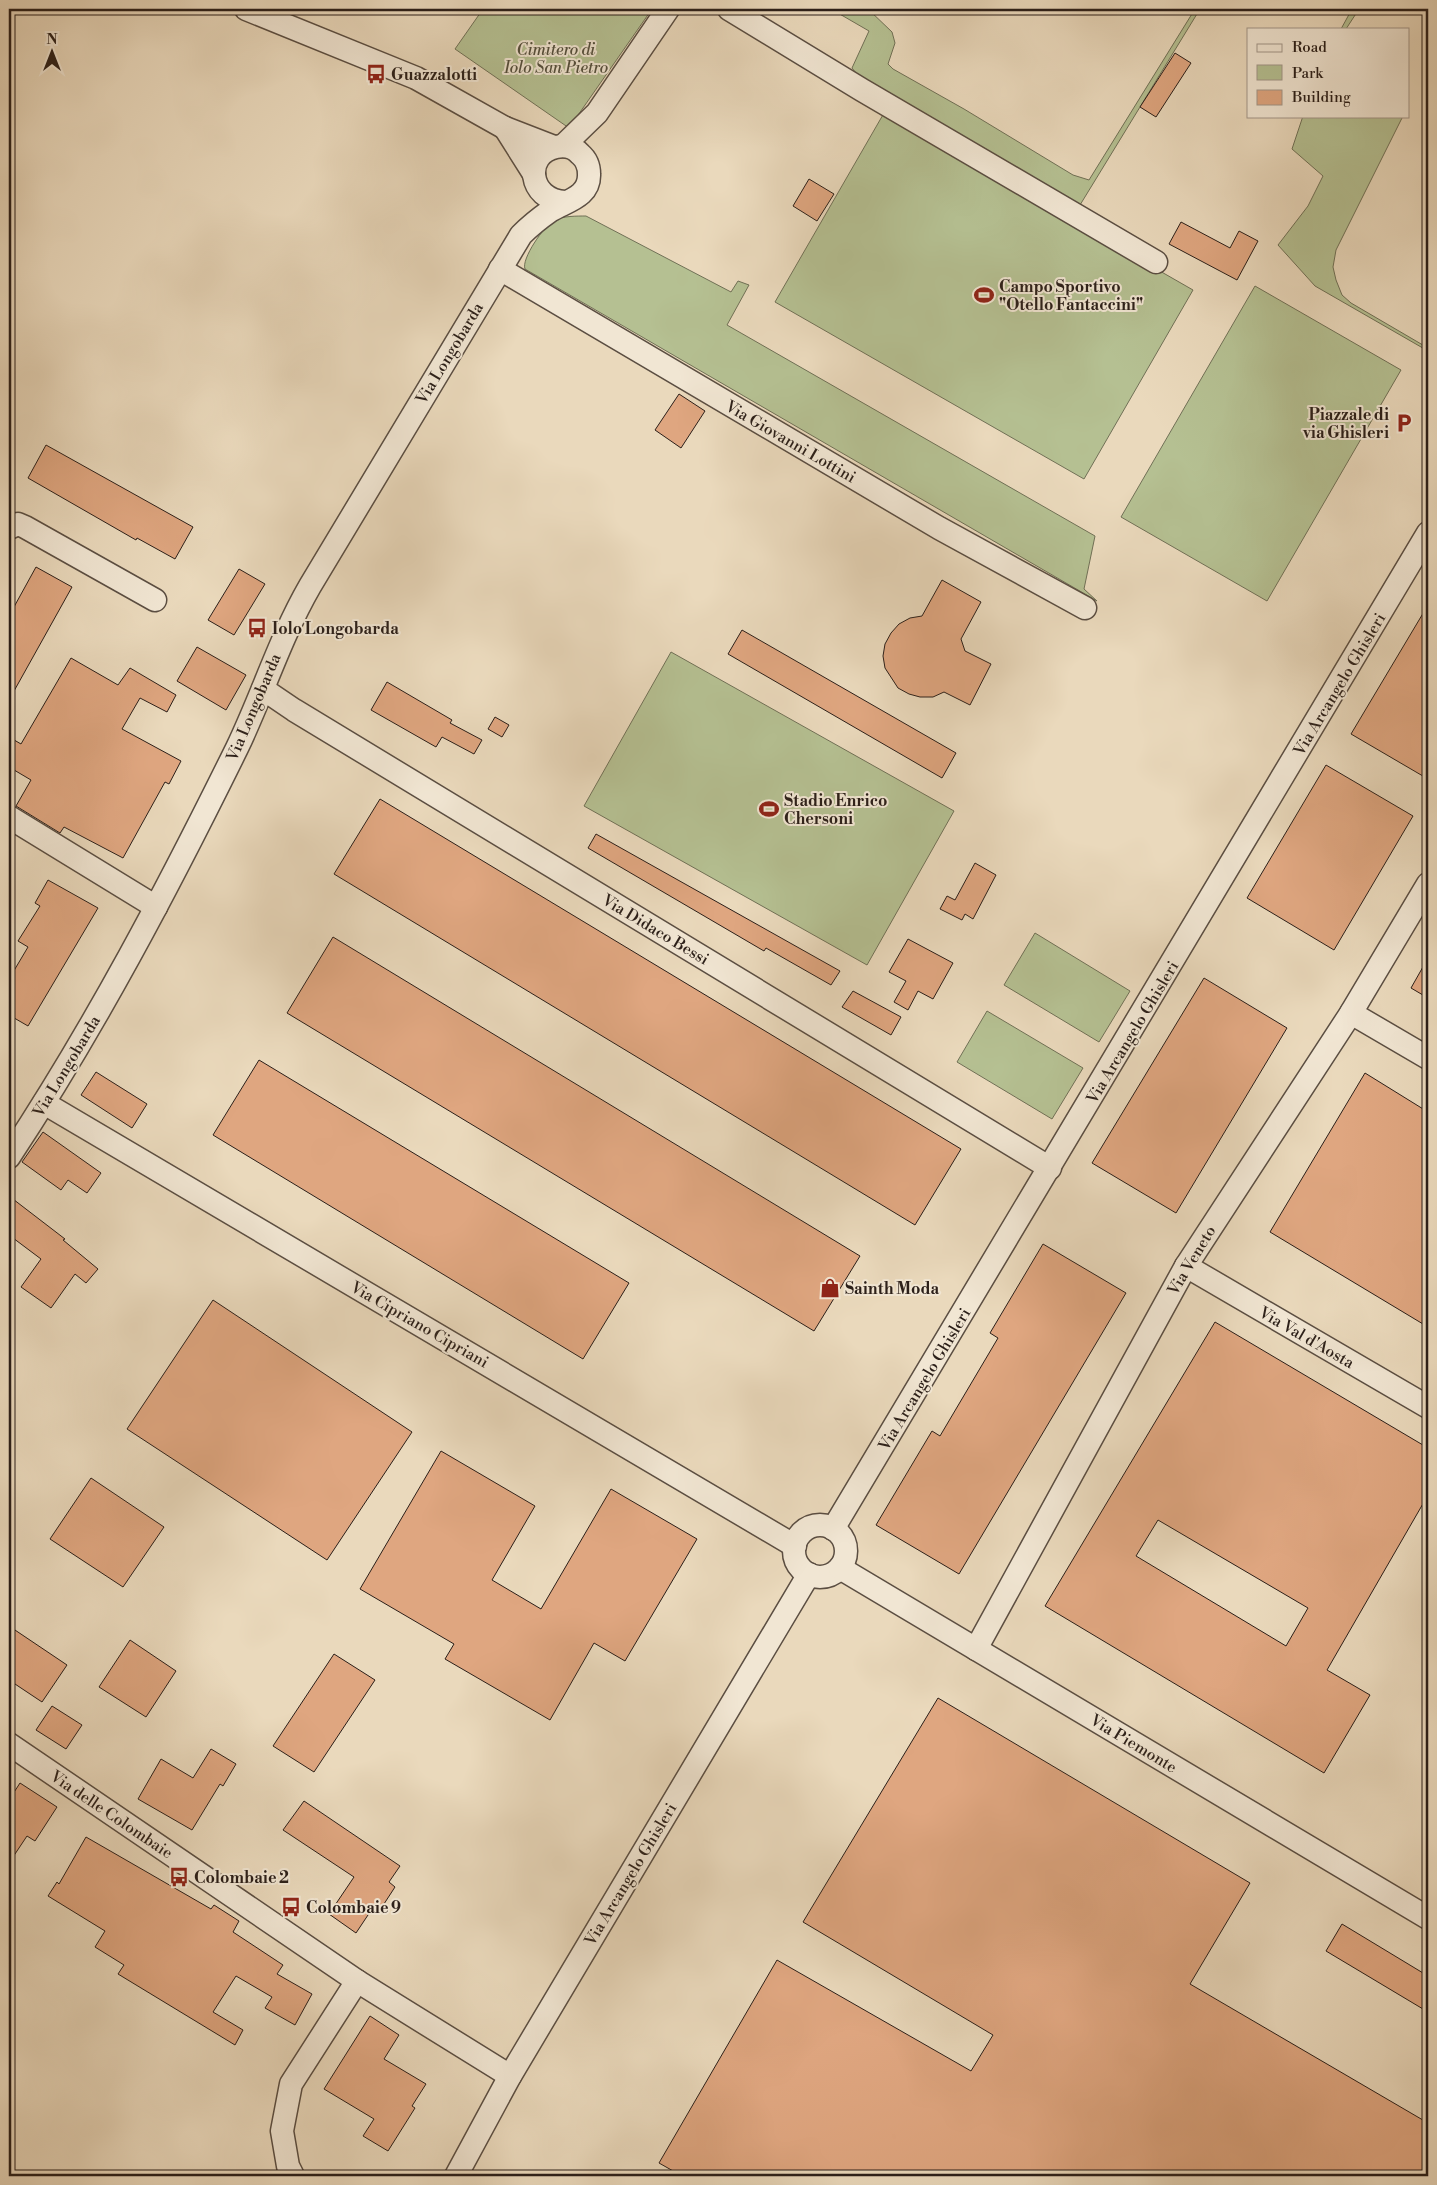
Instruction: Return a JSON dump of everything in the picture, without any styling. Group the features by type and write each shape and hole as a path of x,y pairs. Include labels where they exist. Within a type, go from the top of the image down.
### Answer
{"street":[{"path":"246,9 416,78 505,128 558,147 571,148 585,159 597,113 668,9"},
{"path":"729,9 862,90 1156,262"},
{"name":"Via Longobarda","path":"521,235 539,157 558,147 597,113"},
{"path":"505,128 546,198 565,202"},
{"name":"Via Longobarda","path":"9,1157 87,1033 156,907 199,825 263,689 293,616 521,235 537,221 565,202 582,194 587,186 589,167 585,159"},
{"name":"Via Giovanni Lottini","path":"500,269 931,523 1084,608"},
{"path":"9,528 18,524 25,526 155,600"},
{"name":"Via Arcangelo Ghisleri","path":"833,1529 1428,533"},
{"name":"Via Didaco Bessi","path":"263,689 1050,1168"},
{"path":"9,816 156,907"},
{"name":"Via Veneto","path":"976,1649 1186,1266 1351,1013 1428,884"},
{"path":"1351,1013 1428,1058"},
{"name":"Via Cipriano Cipriani","path":"44,1103 796,1546"},
{"name":"Via Val d'Aosta","path":"1186,1266 1428,1407"},
{"path":"826,1526 833,1529 839,1534 846,1547 844,1562 840,1568 826,1576 809,1574 797,1562 796,1546 798,1538 810,1528 826,1526"},
{"name":"Via Piemonte","path":"840,1568 1428,1918"},
{"name":"Via Arcangelo Ghisleri","path":"456,2176 510,2076 809,1574"},
{"name":"Via delle Colombaie","path":"9,1744 358,1980 510,2076"},
{"path":"293,2176 288,2166 282,2131 291,2084 358,1980"}],"green space":[{"name":"Cimitero di Iolo San Pietro","path":"483,9 652,9 569,128 455,49"},
{"path":"831,9 868,9 892,32 895,43 888,64 893,69 964,109 1073,175 1089,180 1195,9 1200,9 1080,205 860,78 852,68 869,31"},
{"path":"1352,9 1359,9 1347,28 1342,28"},
{"name":"Campo Sportivo \"Otello Fantaccini\"","path":"884,113 1193,290 1084,479 775,302"},
{"path":"1302,118 1402,118 1336,250 1333,267 1342,295 1351,303 1428,348 1428,351 1315,286 1278,245 1308,206 1323,176 1292,149"},
{"path":"586,216 731,292 738,281 749,285 727,325 1095,536 1084,589 1097,601 525,269 526,258 539,236 550,223 562,218"},
{"path":"1255,286 1401,370 1267,601 1121,517"},
{"name":"Stadio Enrico Chersoni","path":"671,652 954,811 867,965 584,806"},
{"path":"1035,933 1130,991 1099,1042 1004,985"},
{"path":"987,1011 1083,1068 1052,1119 957,1062"}],"building":[{"path":"1175,53 1191,63 1156,117 1140,107"},
{"path":"809,179 834,194 817,221 793,206"},
{"path":"1181,222 1230,248 1239,231 1258,241 1237,280 1169,244"},
{"path":"679,394 705,411 681,448 655,430"},
{"path":"46,445 193,527 175,559 137,538 136,540 28,478"},
{"path":"36,567 72,587 9,700 9,616"},
{"path":"239,569 265,584 234,635 208,620"},
{"path":"942,580 981,602 961,639 965,651 991,664 970,705 944,692 933,697 920,697 909,694 898,688 885,668 883,656 885,644 891,633 899,624 910,618 922,616"},
{"path":"1428,605 1428,779 1351,734"},
{"path":"742,630 956,753 942,778 728,654"},
{"path":"197,647 246,675 226,710 177,681"},
{"path":"71,658 118,685 130,668 176,695 167,712 140,698 122,729 181,761 169,784 165,782 123,858 64,827 60,833 16,806 31,780 9,767 9,737 21,744"},
{"path":"387,682 452,720 450,723 482,740 474,754 442,737 436,747 371,710"},
{"path":"495,717 509,725 502,737 488,729"},
{"path":"1326,765 1413,816 1334,950 1247,898"},
{"path":"380,799 961,1149 915,1225 334,874"},
{"path":"596,834 840,971 831,985 766,948 764,951 588,848"},
{"path":"975,863 996,875 973,919 965,914 962,920 940,909 947,896 955,900"},
{"path":"48,880 98,908 28,1026 9,1015 9,979 28,947 18,941 40,906 35,903"},
{"path":"333,937 860,1256 814,1331 287,1013"},
{"path":"908,939 953,963 933,999 918,991 908,1010 894,1002 906,981 889,972"},
{"path":"1428,958 1428,998 1411,988"},
{"path":"1204,978 1287,1028 1176,1213 1092,1163"},
{"path":"853,991 901,1017 891,1035 842,1007"},
{"path":"259,1060 629,1283 583,1359 213,1135"},
{"path":"96,1072 147,1104 132,1128 81,1095"},
{"path":"1365,1073 1428,1112 1428,1327 1270,1232"},
{"path":"43,1132 101,1173 87,1193 68,1180 61,1190 22,1162"},
{"path":"9,1196 65,1239 63,1240 98,1269 86,1283 75,1274 51,1308 21,1287 41,1259 9,1235"},
{"path":"1043,1244 1126,1293 959,1574 876,1525 932,1431 940,1436 998,1338 990,1333"},
{"path":"213,1300 412,1432 327,1560 127,1429"},
{"path":"1215,1322 1428,1448 1428,1495 1327,1670 1370,1695 1324,1773 1045,1606","holes":["1158,1520 1308,1608 1286,1646 1136,1556"]},
{"path":"441,1451 535,1506 492,1580 541,1609 611,1489 697,1539 625,1661 594,1643 550,1720 445,1659 454,1644 360,1589"},
{"path":"91,1478 164,1527 123,1587 50,1539"},
{"path":"9,1626 67,1665 42,1702 9,1680"},
{"path":"130,1640 176,1671 146,1717 99,1687"},
{"path":"334,1654 375,1680 314,1772 273,1746"},
{"path":"938,1698 1250,1883 1190,1984 1428,2123 1428,2176 682,2176 659,2163 777,1960 971,2071 993,2035 803,1922"},
{"path":"52,1706 82,1725 66,1749 36,1730"},
{"path":"211,1749 236,1764 223,1786 220,1784 192,1830 138,1799 161,1759 193,1778"},
{"path":"20,1783 57,1807 35,1841 27,1836 9,1863 9,1800"},
{"path":"304,1801 400,1866 389,1882 395,1887 382,1907 376,1903 356,1933 329,1914 354,1877 283,1830"},
{"path":"86,1837 211,1909 214,1905 239,1921 233,1932 283,1965 277,1974 312,1994 295,2025 265,2008 272,1997 236,1976 213,2012 243,2030 235,2045 118,1974 124,1965 95,1947 105,1931 48,1896 57,1882 59,1884"},
{"path":"1342,1924 1428,1976 1428,2012 1326,1951"},
{"path":"370,2016 399,2035 384,2059 426,2084 412,2106 415,2108 388,2151 363,2136 374,2119 324,2089"}],"place":[{"name":"Guazzalotti","path":"376,74"},
{"name":"Campo Sportivo \"Otello Fantaccini\"","path":"984,295"},
{"name":"Piazzale di via Ghisleri","path":"1404,423"},
{"name":"Iolo Longobarda","path":"257,628"},
{"name":"Stadio Enrico Chersoni","path":"769,809"},
{"name":"Sainth Moda","path":"830,1288"},
{"name":"Colombaie 2","path":"179,1877"},
{"name":"Colombaie 9","path":"291,1907"}]}
